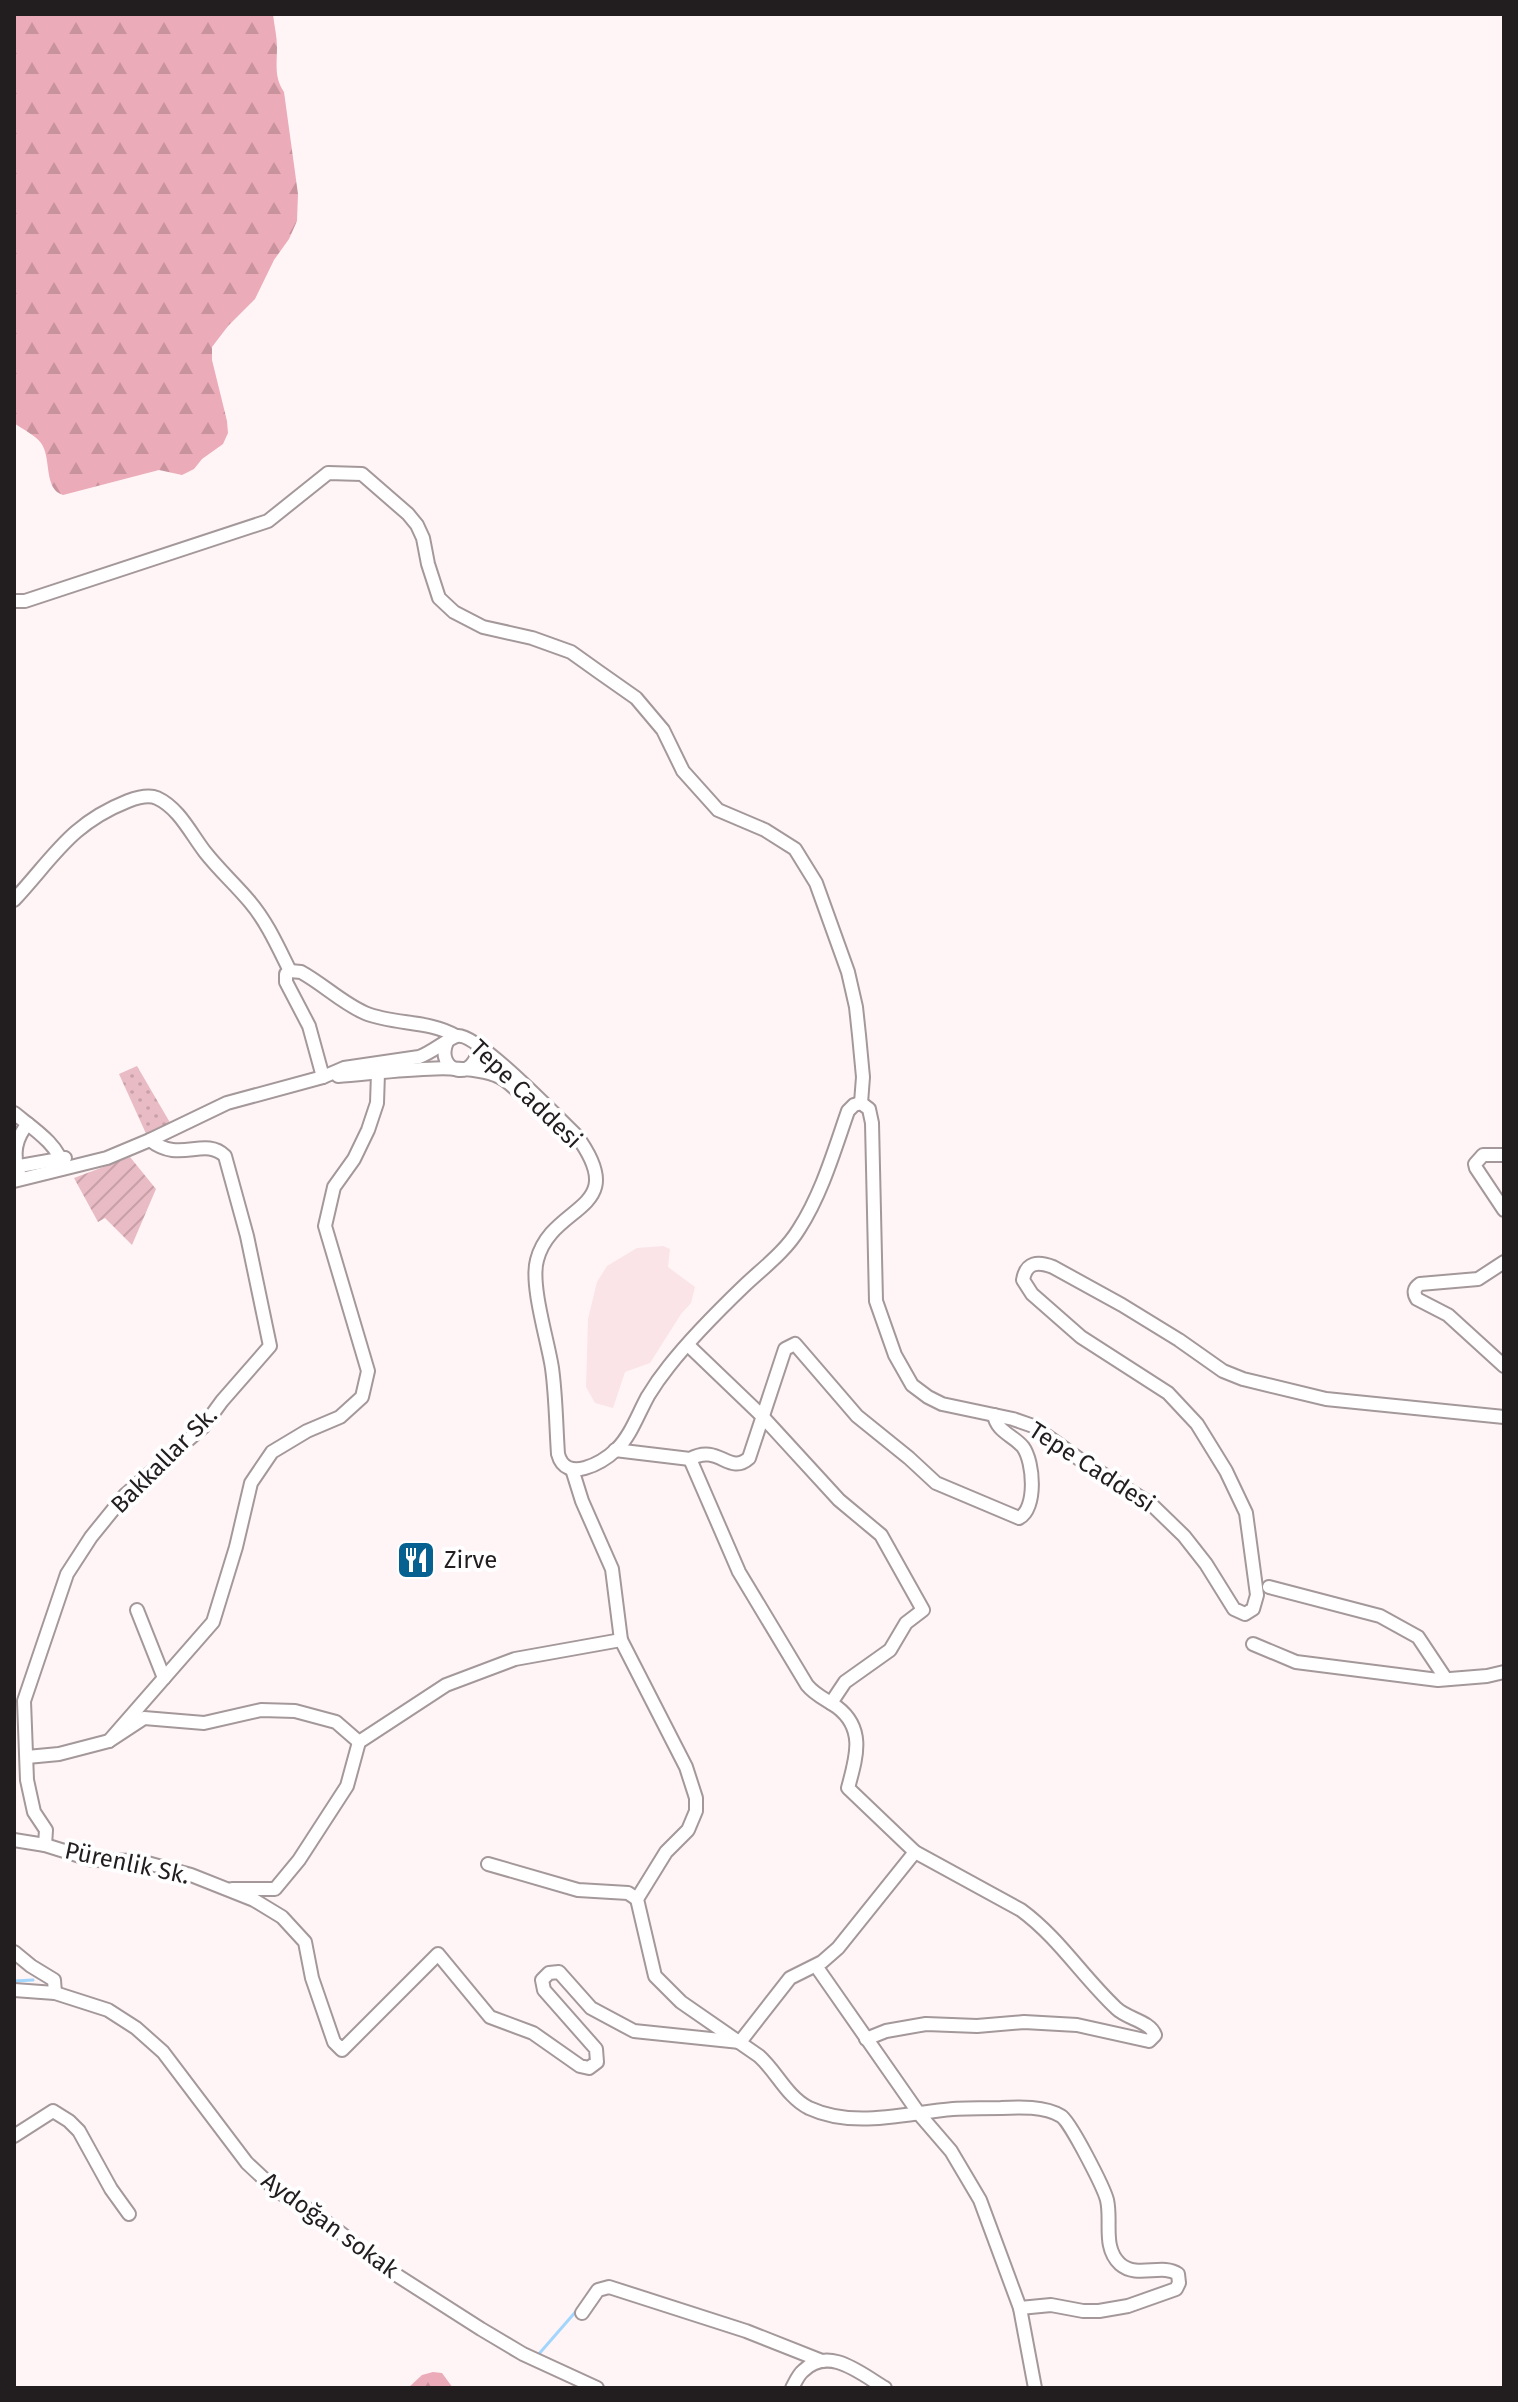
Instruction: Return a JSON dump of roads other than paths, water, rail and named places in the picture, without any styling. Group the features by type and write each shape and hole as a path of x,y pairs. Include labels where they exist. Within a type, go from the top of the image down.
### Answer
{"street":[{"name":"Tepe Caddesi","path":"14,601 25,601 268,521 328,473 362,474 417,525 439,598 454,612 483,627 532,638 571,652 636,698 663,730 683,771 718,810 765,830 795,849 816,883 848,972 856,1007 863,1077 861,1103 869,1109 872,1123 876,1301 887,1336 905,1373 918,1391 942,1404 1033,1426 1151,1504 1172,1523 1206,1564 1234,1609 1245,1614 1256,1603 1254,1566 1243,1503 1226,1471 1197,1424 1168,1393 1100,1352 1032,1294 1023,1280 1026,1269 1031,1265 1043,1263 1053,1267 1122,1305 1223,1371 1243,1379 1326,1399 1504,1417"},
{"path":"14,900 82,826 132,800 156,797 179,816 211,860 250,902 290,971"},
{"path":"290,971 301,972 364,1012 383,1019 443,1029 452,1039 443,1054 452,1068 462,1070 472,1066 476,1062 479,1044"},
{"path":"290,971 286,974 286,982 309,1026 323,1077"},
{"name":"Tepe Caddesi","path":"62,1163 83,1164 107,1158 227,1103 323,1077 344,1068 419,1057 452,1039 468,1037 576,1135 597,1176 593,1195 553,1231 536,1263 555,1391 558,1454 560,1462 572,1469"},
{"name":"Tepe Caddesi","path":"323,1077 462,1070 485,1072 506,1080 590,1158"},
{"path":"109,1741 213,1622 236,1547 251,1483 272,1452 307,1431 340,1417 362,1397 368,1371 325,1226 334,1187 354,1159 368,1130 377,1103 378,1073"},
{"path":"637,1899 666,1852 688,1830 696,1811 696,1798 686,1767 621,1640 612,1569 582,1501 572,1469 592,1466 615,1450 631,1429 656,1383 688,1345 795,1236 823,1182 848,1111 861,1103"},
{"path":"14,1113 28,1124 62,1163"},
{"path":"28,1124 21,1131 17,1143 15,1166 18,1181 62,1163"},
{"name":"Bakkallar Sk.","path":"45,1845 46,1830 34,1812 27,1780 24,1701 67,1574 91,1537 125,1495 203,1427 270,1346 247,1236 225,1156 214,1149 167,1151 150,1140"},
{"path":"1504,1155 1483,1155 1475,1164 1504,1210"},
{"path":"15,1166 62,1163"},
{"path":"1504,1262 1478,1279 1420,1284 1414,1290 1417,1299 1448,1315 1504,1366"},
{"path":"615,1450 690,1459 701,1453 718,1456 732,1464 743,1463 749,1458 785,1349 795,1344 857,1416 936,1483 1019,1518 1027,1514 1031,1503 1028,1456 1021,1445 998,1427 994,1415"},
{"path":"688,1345 762,1416 839,1500 881,1535 923,1610 906,1623 885,1655 845,1682 831,1703"},
{"path":"690,1459 739,1572 807,1685 849,1718 858,1740 858,1750 848,1788 915,1852 1036,1921 1120,2012 1149,2026 1155,2035 1149,2041 1077,2025 1024,2022 977,2026 926,2024 886,2031 866,2039"},
{"path":"1269,1587 1380,1616 1418,1637 1446,1679"},
{"path":"137,1610 164,1678"},
{"path":"225,1889 275,1889 299,1860 347,1786 359,1742 446,1685 515,1659 621,1640"},
{"path":"1253,1644 1296,1662 1438,1680 1504,1672"},
{"path":"27,1757 59,1754 109,1741 144,1718 204,1723 261,1710 295,1711 336,1722 359,1742"},
{"name":"Pürenlik Sk.","path":"14,1840 45,1845 93,1860 140,1861 191,1875 254,1900 282,1917 305,1942 312,1978 325,2016 334,2042 342,2050 438,1954 490,2017 533,2033 580,2066 589,2068 597,2062 596,2049 544,1990 542,1980 549,1973 559,1972 591,2008 634,2031 740,2042"},
{"path":"740,2042 783,1985 798,1972 816,1966 838,1948 915,1852"},
{"path":"488,1864 578,1890 628,1893 637,1899 655,1976 681,2002 769,2065 790,2095 809,2108 827,2114 871,2119 950,2110 1018,2107 1048,2111 1064,2117 1104,2191 1109,2210 1109,2244 1117,2260 1121,2265 1137,2271 1172,2270 1179,2278 1176,2289 1114,2309 1083,2311 1043,2305 1020,2308"},
{"path":"14,1952 54,1980 55,1993"},
{"path":"816,1966 920,2115 951,2151 980,2200 1020,2308 1035,2388"},
{"name":"Aydoğan sokak","path":"14,1990 55,1993 108,2010 136,2028 163,2052 247,2163 278,2192 333,2227 384,2267 481,2329 523,2354 597,2388"},
{"path":"14,2136 53,2111 69,2121 79,2131 111,2189 129,2214"},
{"path":"582,2313 598,2290 609,2287 746,2331 822,2361 841,2361 885,2388"},
{"path":"792,2388 803,2370 822,2361"}],"waterway":[{"path":"14,1981 33,1980"},
{"path":"538,2355 578,2309"}],"place":[{"name":"Zirve","path":"416,1560"}]}
